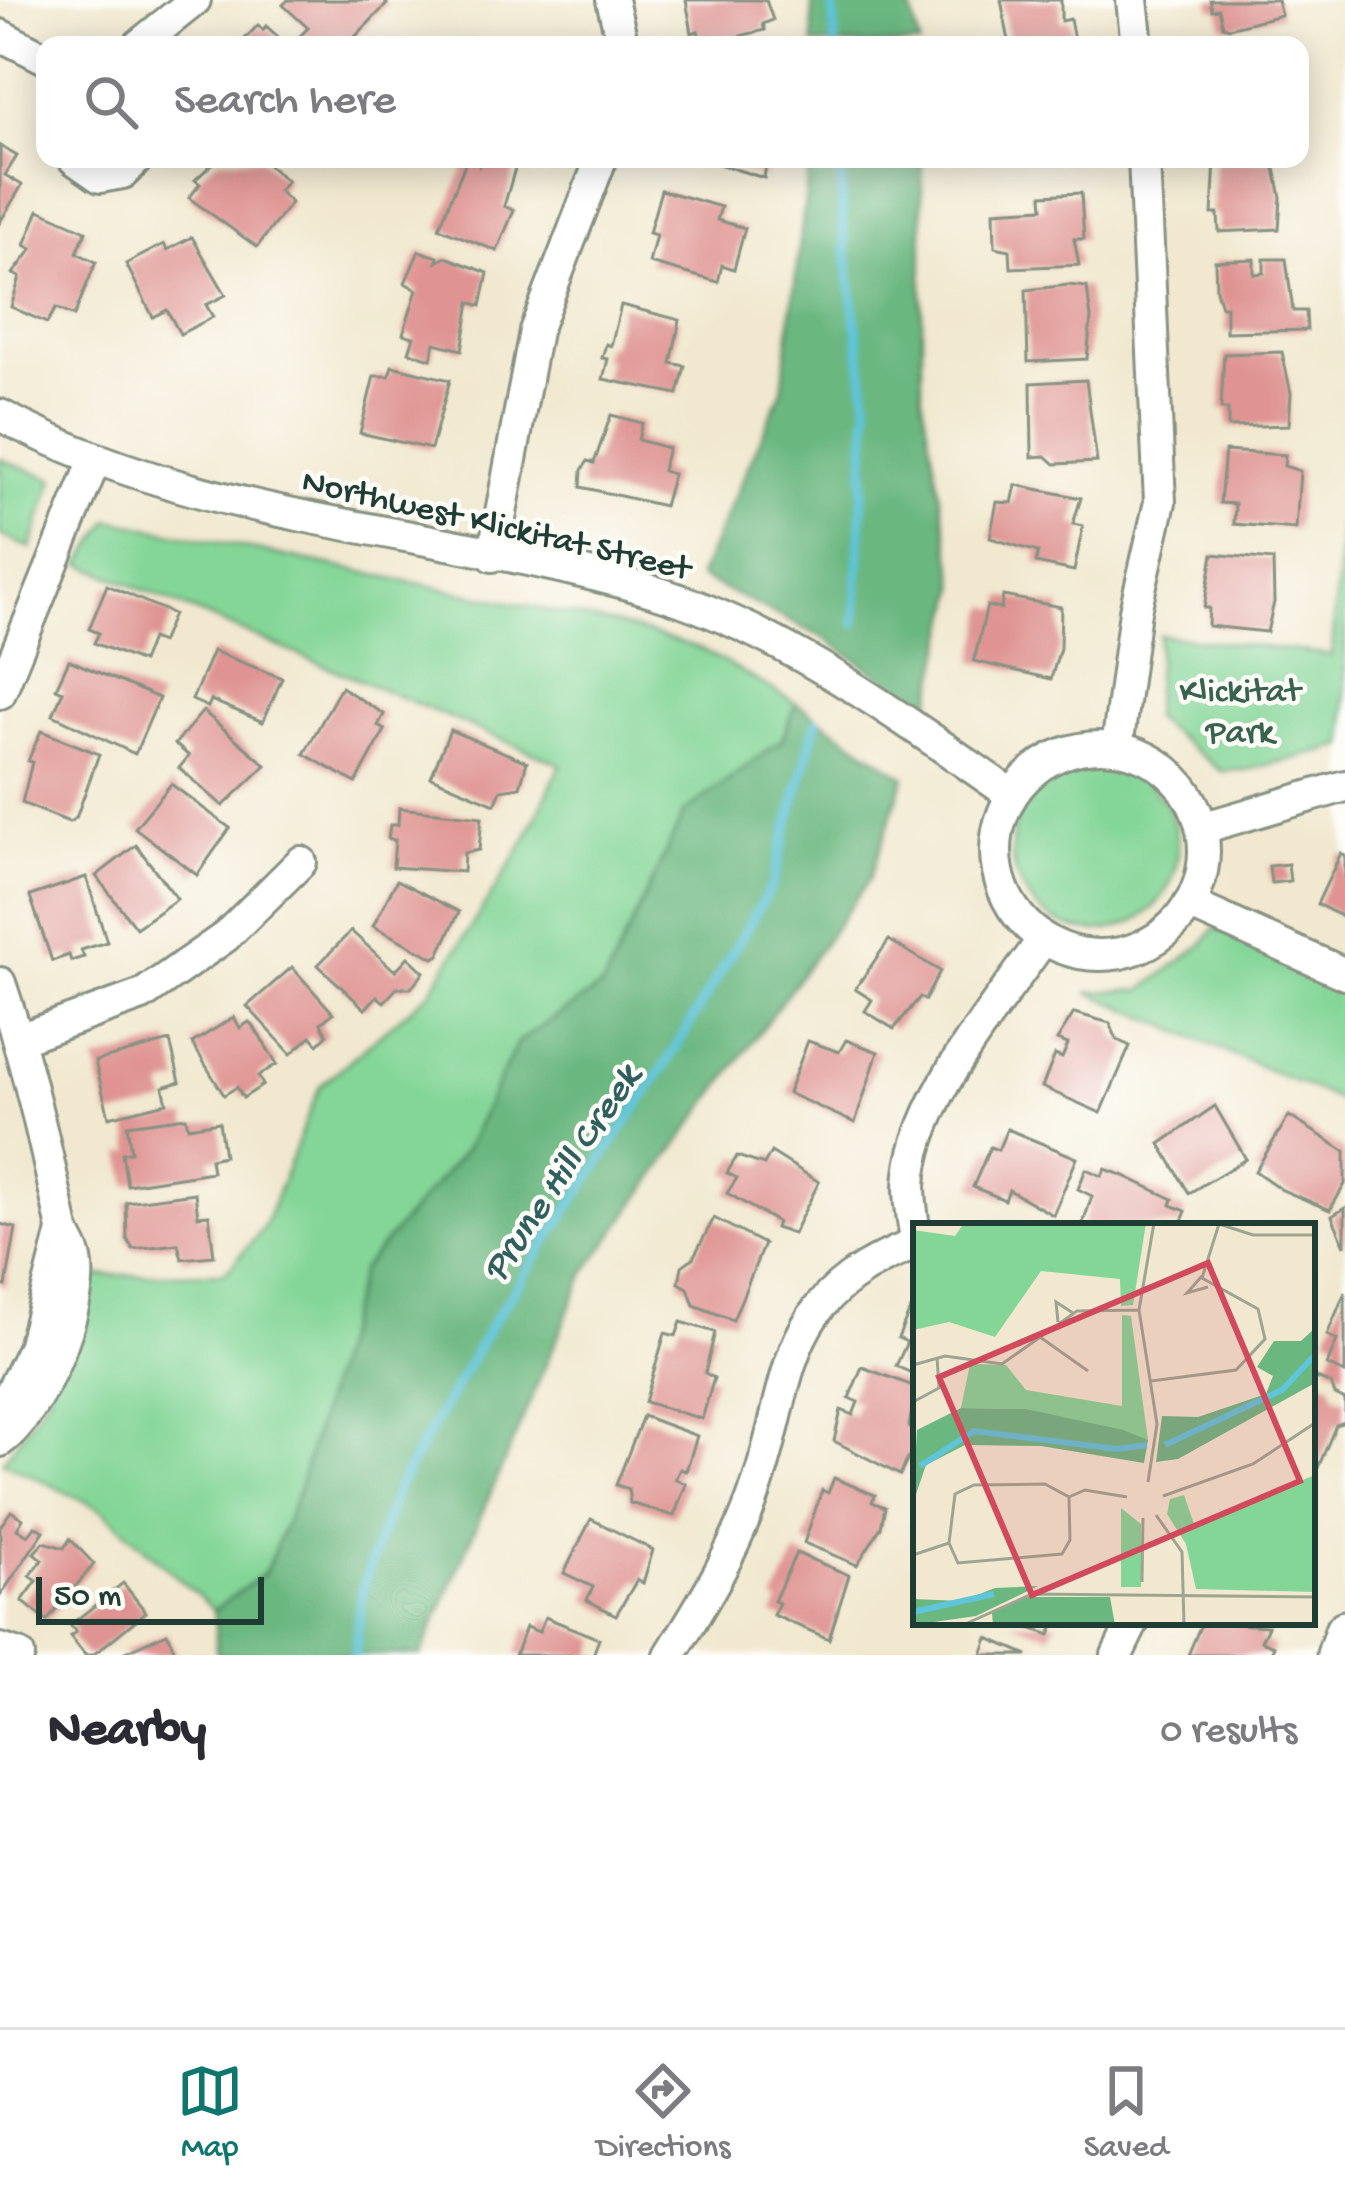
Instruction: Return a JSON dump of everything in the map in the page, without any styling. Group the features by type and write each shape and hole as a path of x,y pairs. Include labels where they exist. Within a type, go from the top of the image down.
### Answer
{"street":[{"path":"150,36 195,0"},
{"path":"612,0 621,36"},
{"path":"1132,0 1136,36"},
{"path":"0,34 36,53"},
{"path":"87,168 100,177 128,168"},
{"path":"493,556 535,332 599,168"},
{"path":"1117,748 1136,611 1160,502 1144,168"},
{"name":"Northwest Klickitat Street","path":"0,415 95,460 182,488 648,590 732,620 805,658 1012,795"},
{"path":"0,693 95,460"},
{"path":"1117,748 1146,758 1172,775 1191,799 1202,828 1204,859 1189,904 1160,937 1132,951 1101,956 1071,952 1043,939 1022,921 998,873 1000,820 1028,776 1069,751 1117,748"},
{"path":"1202,828 1345,786"},
{"path":"19,1039 142,995 225,937 301,862"},
{"path":"1189,904 1345,974"},
{"path":"914,1223 910,1186 917,1143 940,1092 1043,939"},
{"path":"0,983 19,1039 63,1232 76,1259 64,1335 41,1389 14,1432 0,1441"},
{"path":"0,1414 33,1348 63,1232"},
{"path":"670,1655 699,1608 752,1500 795,1341 815,1310 849,1281 884,1256 913,1245"},
{"path":"1117,1655 1132,1625"},
{"path":"1337,1655 1345,1631"},
{"path":"0,1649 20,1655"}],"green space":[{"path":"812,0 909,0 918,36 813,36"},
{"path":"809,168 922,168 922,395 957,588 929,709 826,639 699,577 782,390"},
{"path":"0,459 54,479 31,548 0,535"},
{"name":"Klickitat Park","path":"1345,465 1345,746 1247,770 1221,771 1153,718 1159,635 1332,655"},
{"path":"110,520 619,625 699,648 796,703 782,740 684,814 603,986 518,1042 465,1150 361,1270 299,1489 265,1573 214,1610 101,1509 3,1462 47,1397 85,1276 225,1273 263,1229 320,1086 430,992 524,843 561,764 81,564"},
{"path":"796,703 905,777 869,880 585,1273 421,1655 217,1655 214,1610 265,1573 299,1489 361,1270 465,1150 518,1042 603,986 684,813 782,740"},
{"path":"1095,765 1127,771 1154,789 1172,816 1178,848 1172,880 1154,907 1127,925 1095,931 1063,925 1036,907 1018,880 1012,848 1018,816 1036,789 1063,771"},
{"path":"1215,928 1345,982 1345,1103 1088,992 1142,990 1202,945"}],"building":[{"path":"288,0 383,0 387,4 356,36 300,36 308,28 283,5"},
{"path":"686,0 766,0 773,20 763,24 765,30 740,36 692,33"},
{"path":"1001,0 1061,0 1061,21 1070,19 1073,36 1008,36"},
{"path":"1210,0 1277,0 1281,15 1229,28 1223,26 1219,9 1212,10"},
{"path":"258,25 277,36 248,36"},
{"path":"0,146 17,156 5,175 22,185 0,222"},
{"path":"208,168 272,168 287,181 279,191 291,203 257,247 189,198 200,184 195,180"},
{"path":"463,168 515,168 504,206 514,210 497,251 439,228"},
{"path":"731,168 766,168 764,178"},
{"path":"1215,168 1275,168 1281,197 1279,229 1219,232 1218,214 1212,214"},
{"path":"661,190 721,207 717,220 745,228 734,269 722,265 718,282 649,263 656,235 649,233"},
{"path":"1081,193 1084,239 1074,239 1079,265 1011,268 1010,250 995,247 994,211 1043,208 1042,195"},
{"path":"39,210 86,231 77,253 96,262 74,316 56,308 47,323 11,307 20,277 13,274 32,249 25,245"},
{"path":"192,237 226,295 206,305 213,317 180,334 167,310 153,317 126,264 164,244 167,250"},
{"path":"419,251 438,257 437,262 446,257 488,273 481,306 470,302 462,350 435,343 431,359 409,352 414,337 403,334 417,290 405,283"},
{"path":"1254,259 1254,274 1264,273 1264,259 1286,259 1293,311 1306,311 1307,330 1226,332 1226,306 1221,306 1216,290 1215,261"},
{"path":"1087,287 1091,318 1087,359 1028,362 1026,290"},
{"path":"621,305 680,320 671,363 685,366 678,394 603,379 608,359 602,358 606,344 611,346"},
{"path":"1282,352 1291,393 1289,425 1228,427 1228,409 1221,409 1224,354"},
{"path":"392,366 450,380 431,449 360,433 374,376 389,376"},
{"path":"1086,380 1097,462 1055,464 1046,456 1032,457 1031,383"},
{"path":"611,415 642,423 638,440 668,448 662,471 673,474 664,506 581,487 582,470 588,461 594,463"},
{"path":"1225,451 1285,455 1284,466 1300,471 1296,529 1234,524 1235,504 1220,503"},
{"path":"1016,485 1081,498 1073,524 1083,526 1074,571 1036,563 1038,552 990,538 997,502 1012,503"},
{"path":"1213,554 1273,560 1274,602 1267,632 1208,626 1209,608 1204,608"},
{"path":"107,585 173,614 161,643 151,639 142,662 94,643 99,633 89,629"},
{"path":"1003,596 1061,607 1060,648 1051,679 974,661 987,606 1001,609"},
{"path":"213,651 282,678 263,722 211,700 208,707 192,700"},
{"path":"69,660 159,698 135,754 53,715 63,691 56,688"},
{"path":"341,687 384,714 378,726 385,730 356,783 304,754"},
{"path":"203,711 266,765 223,806 179,768 189,756 175,744"},
{"path":"450,730 527,762 520,787 501,790 495,804 431,777"},
{"path":"41,731 99,754 76,818 69,822 22,803 32,762 28,761"},
{"path":"171,784 230,828 197,875 135,828"},
{"path":"399,808 482,817 479,850 464,853 463,872 393,867 395,840 388,839 390,825 398,825"},
{"path":"136,845 177,899 136,928 96,876"},
{"path":"1341,853 1345,856 1345,918 1317,904"},
{"path":"1288,864 1290,881 1271,883 1269,866"},
{"path":"86,877 107,942 81,950 84,957 71,961 69,955 52,961 30,896"},
{"path":"397,880 459,912 434,958 373,926"},
{"path":"351,931 395,971 408,957 424,972 411,988 397,988 384,1002 377,996 365,1009 318,965"},
{"path":"889,940 940,971 925,1000 920,997 894,1029 865,1011 872,1000 855,989"},
{"path":"292,967 333,1013 321,1023 327,1035 318,1044 311,1036 291,1054 247,1006"},
{"path":"1074,1013 1110,1023 1117,1040 1130,1046 1101,1113 1042,1087 1055,1055 1062,1058 1068,1044 1057,1040"},
{"path":"234,1017 240,1028 249,1022 254,1027 277,1064 258,1076 263,1085 243,1098 237,1087 224,1095 192,1043"},
{"path":"846,1040 878,1052 855,1123 788,1093 808,1041 839,1052"},
{"path":"170,1041 180,1082 163,1087 167,1103 109,1117 95,1061"},
{"path":"1215,1106 1246,1159 1189,1193 1160,1144"},
{"path":"1289,1116 1345,1151 1345,1184 1330,1210 1282,1190 1255,1171"},
{"path":"186,1117 188,1127 219,1122 224,1156 210,1159 212,1172 127,1185 122,1153 131,1152 127,1125"},
{"path":"1007,1129 1077,1158 1053,1215 1009,1190 1005,1200 973,1187 990,1147 998,1150"},
{"path":"771,1152 819,1182 793,1234 775,1228 777,1222 727,1193 737,1178 727,1173 737,1156 764,1165"},
{"path":"1086,1169 1102,1176 1105,1169 1173,1199 1171,1205 1186,1211 1181,1223 1083,1223 1092,1196 1078,1189"},
{"path":"195,1193 198,1216 209,1215 214,1256 182,1259 178,1244 133,1249 127,1238 126,1202"},
{"path":"1345,1208 1345,1246 1332,1216"},
{"path":"714,1218 764,1244 733,1320 694,1305 688,1288 679,1283 682,1266 693,1258"},
{"path":"0,1224 16,1228 6,1286 0,1285"},
{"path":"1345,1292 1345,1373 1327,1365 1337,1340 1327,1335"},
{"path":"910,1310 913,1374 896,1366 907,1342 898,1338"},
{"path":"681,1322 715,1332 705,1373 714,1378 702,1419 645,1402 665,1333 676,1336"},
{"path":"862,1367 913,1386 909,1426 913,1448 900,1475 834,1441 841,1410 853,1415 858,1402 849,1398"},
{"path":"1315,1377 1331,1384 1335,1395 1345,1400 1345,1422 1336,1425 1318,1468"},
{"path":"643,1416 697,1436 686,1471 680,1469 675,1479 686,1484 674,1516 630,1503 628,1489 616,1485"},
{"path":"834,1478 875,1495 872,1502 885,1507 881,1527 857,1565 804,1543 822,1490 828,1493"},
{"path":"11,1511 23,1519 17,1529 28,1536 35,1526 44,1531 0,1596 0,1527"},
{"path":"591,1519 653,1550 643,1583 637,1580 616,1615 587,1600 593,1587 564,1573"},
{"path":"70,1539 94,1564 47,1621 22,1601 37,1581 30,1576 42,1560 34,1553 44,1542 64,1548"},
{"path":"796,1553 849,1575 829,1639 773,1615 779,1603 774,1601"},
{"path":"123,1583 146,1612 93,1655 85,1655 70,1636 76,1632 70,1625"},
{"path":"545,1617 599,1639 593,1655 515,1655 526,1627 539,1632"},
{"path":"1021,1625 1055,1625 1050,1635"},
{"path":"1201,1625 1268,1626 1261,1641 1274,1646 1270,1655 1188,1655"},
{"path":"167,1633 177,1655 118,1655"},
{"path":"988,1638 1028,1655 982,1655"}],"waterway":[{"name":"Prune Hill Creek","path":"833,0 835,36"},
{"name":"Prune Hill Creek","path":"840,168 843,228 868,409 855,624"},
{"name":"Prune Hill Creek","path":"355,1655 362,1589 396,1490 492,1323 666,1064 772,885 817,721"}]}
